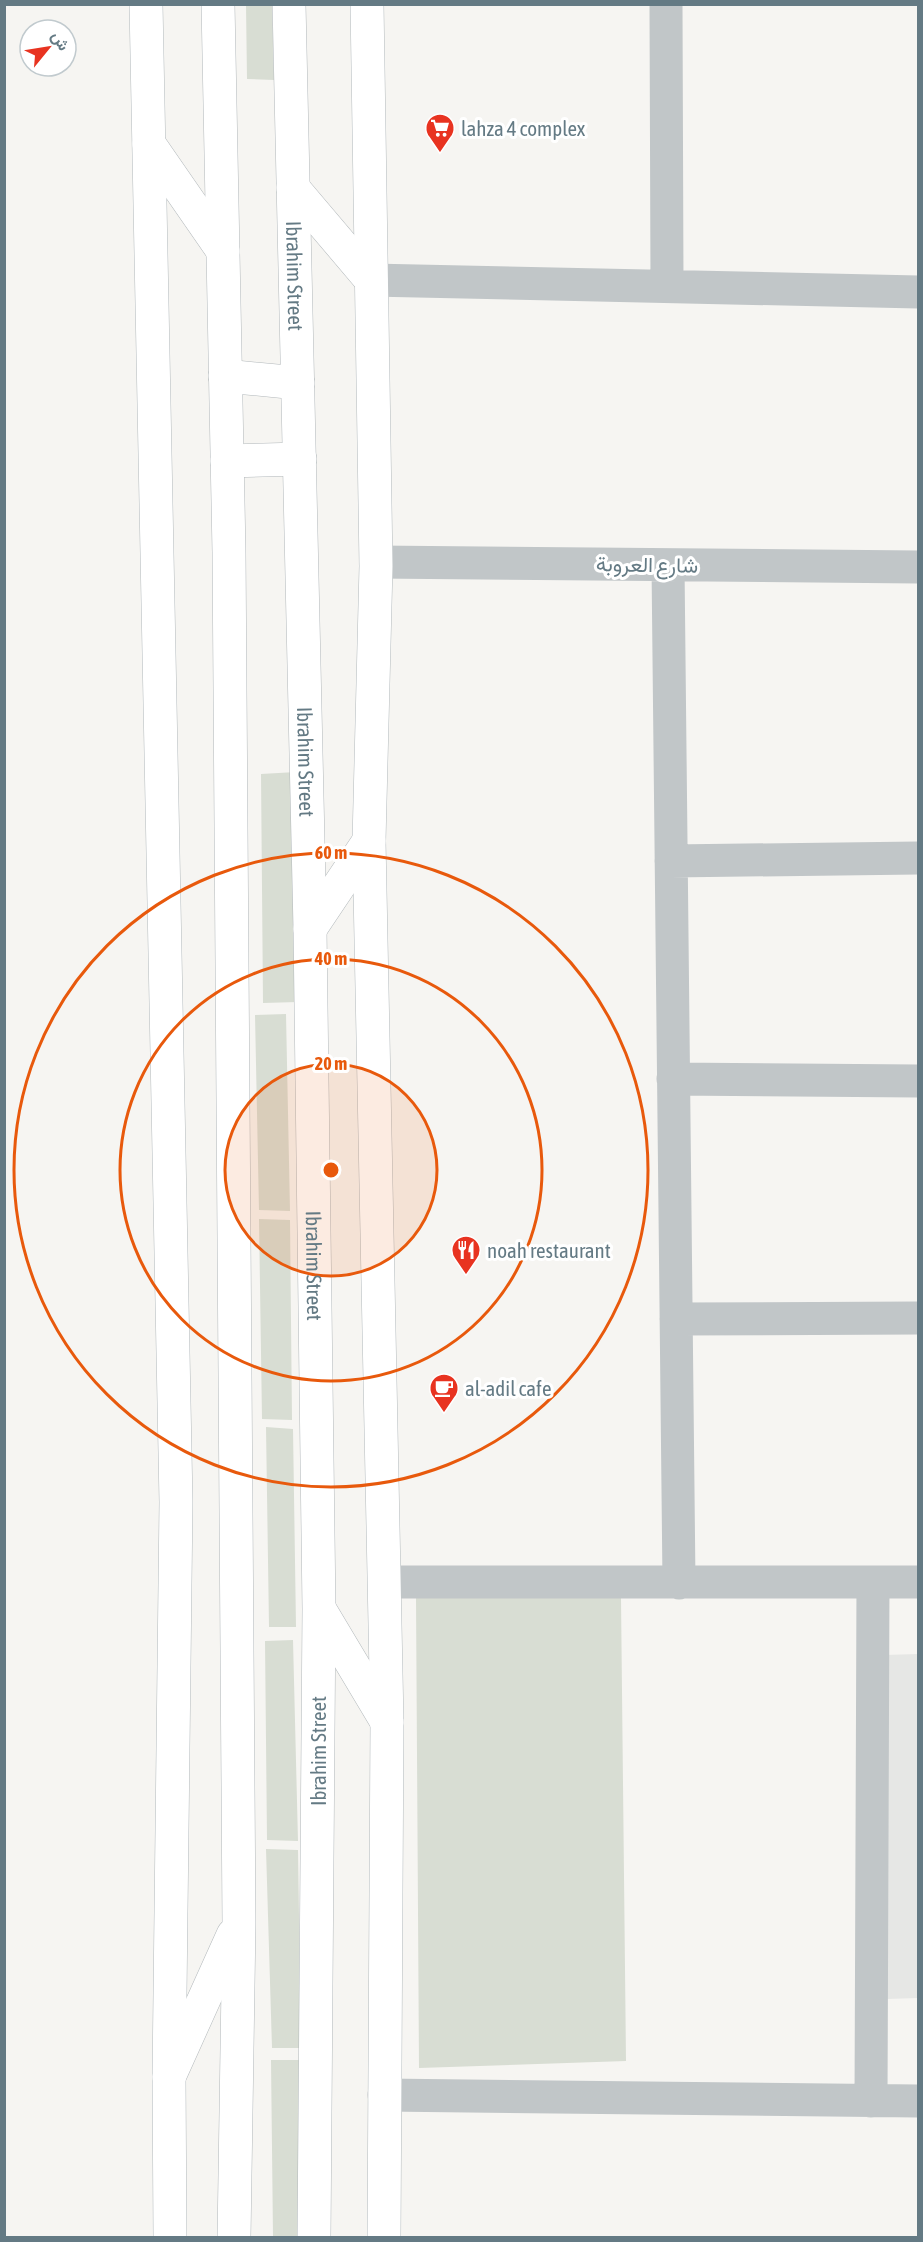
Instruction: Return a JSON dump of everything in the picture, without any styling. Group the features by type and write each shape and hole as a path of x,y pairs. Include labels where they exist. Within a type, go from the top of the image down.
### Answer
{"main road":[{"path":"146,4 176,1502 169,2077 170,2238"},
{"path":"218,4 227,461 239,1923 234,2238"},
{"name":"Ibrahim Street","path":"289,4 310,929 320,1609 314,2238"},
{"path":"367,4 376,562 369,841 387,1722 384,2238"},
{"path":"149,144 223,251"},
{"path":"293,188 372,280"},
{"path":"225,376 298,383"},
{"path":"227,461 300,459"},
{"path":"310,929 369,841"},
{"path":"320,1609 387,1722"},
{"path":"169,2077 239,1923"}],"street":[{"path":"666,4 667,285"},
{"path":"372,280 918,292"},
{"name":"شارع العروبة","path":"376,562 918,567"},
{"path":"668,565 679,1583"},
{"path":"671,861 918,858"},
{"path":"673,1079 918,1081"},
{"path":"676,1318 918,1318"},
{"path":"385,1582 918,1582"},
{"path":"871,2101 873,1582"},
{"path":"384,2095 918,2101"}],"shaded area":[{"path":"246,5 272,5 274,80 247,79"},
{"path":"296,772 298,1002 263,1003 261,774"},
{"path":"286,1014 290,1211 259,1210 255,1015"},
{"path":"259,1219 290,1220 292,1420 262,1419"},
{"path":"266,1427 293,1429 296,1627 269,1627"},
{"path":"416,1598 621,1598 626,2061 419,2068"},
{"path":"293,1640 298,1841 267,1840 265,1641"},
{"path":"918,1654 918,1998 887,1999 884,1655"},
{"path":"266,1849 298,1850 301,2048 272,2048"},
{"path":"271,2060 301,2060 303,2237 273,2237"}],"place":[{"name":"lahza 4 complex","path":"440,154"},
{"name":"noah restaurant","path":"466,1276"},
{"name":"al-adil cafe","path":"444,1414"}]}
